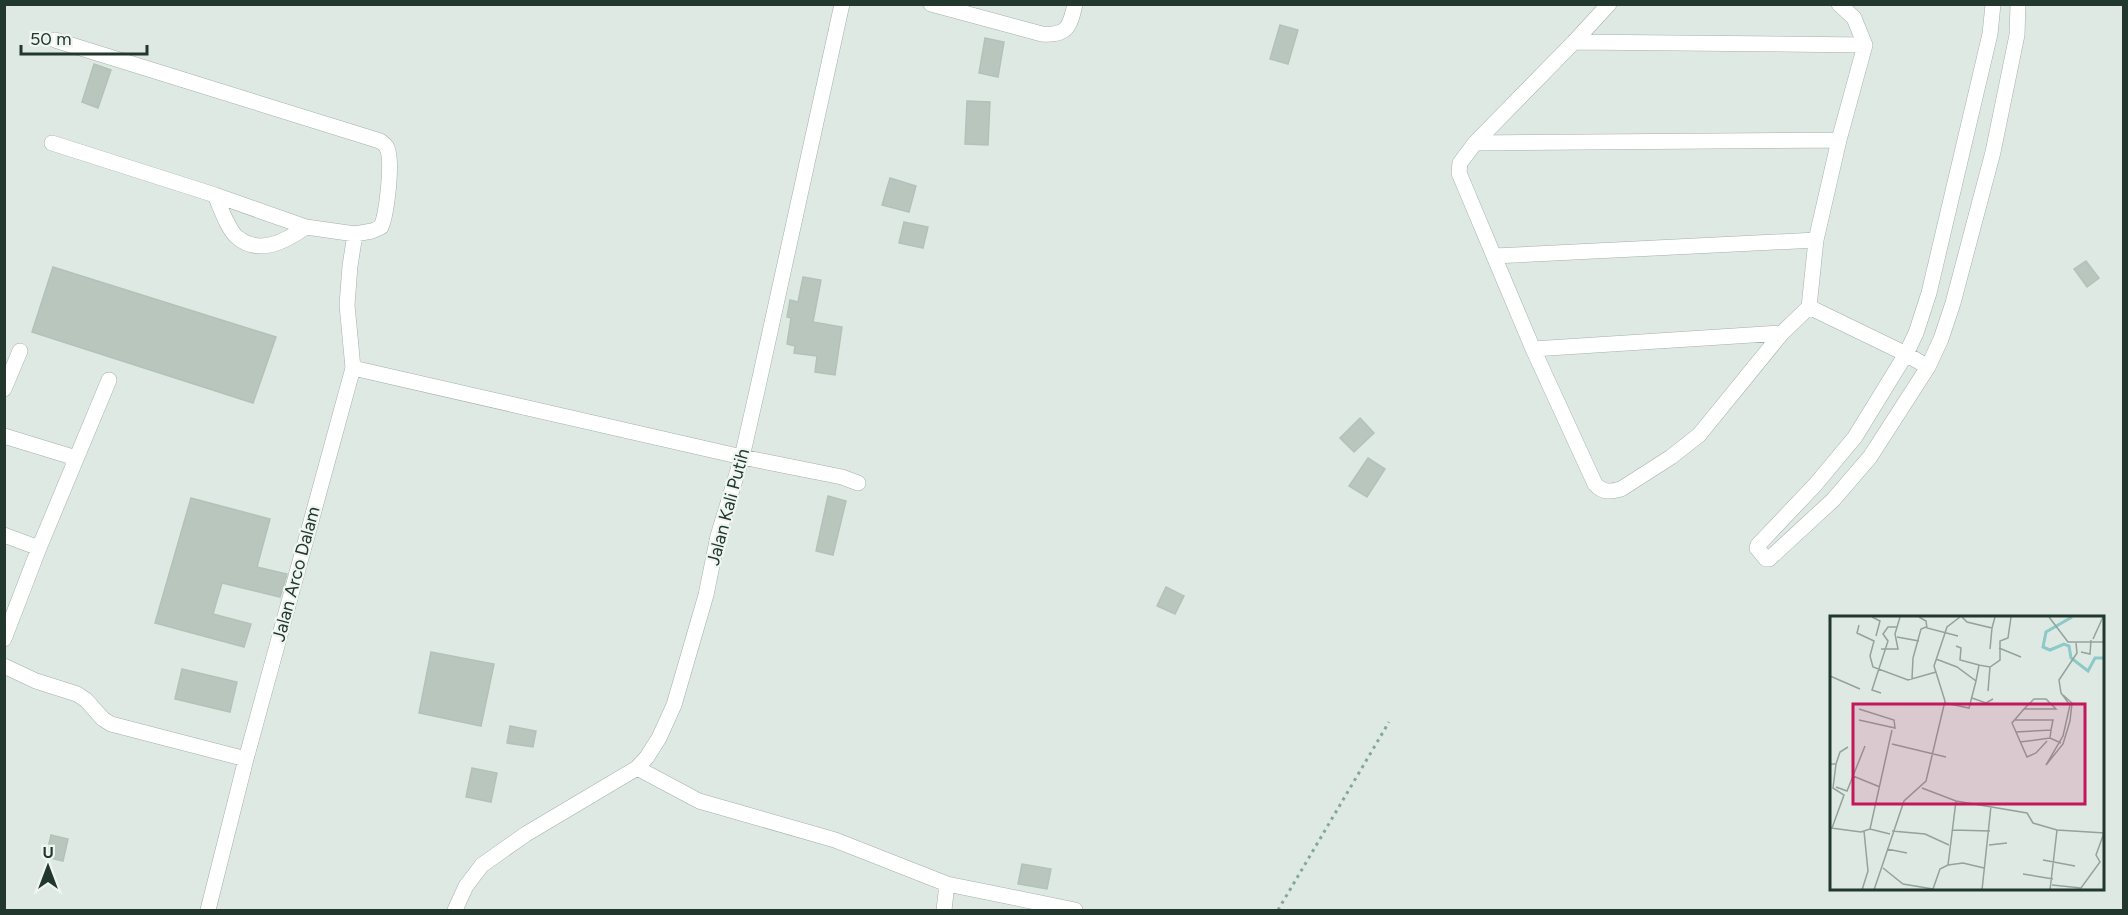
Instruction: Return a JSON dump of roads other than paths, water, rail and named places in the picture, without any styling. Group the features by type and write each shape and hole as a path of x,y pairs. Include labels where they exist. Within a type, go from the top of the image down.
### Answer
{"street":[{"name":"Jalan Kali Putih","path":"455,910 470,881 482,866 526,834 637,768 659,738 674,705 706,596 718,536 742,457 842,4"},
{"path":"931,4 1042,34 1057,35 1066,30 1075,4"},
{"path":"1609,4 1475,143 1460,163 1459,173 1533,349 1595,484 1604,491 1611,492 1621,489 1671,457 1699,435 1782,333 1809,307 1816,240 1839,140 1865,45 1854,18 1839,4"},
{"path":"1994,4 1990,34 1929,293 1916,333 1906,354 1855,437 1815,485 1758,545 1757,548 1766,559 1769,560 1833,500 1870,457 1928,367 1941,339 1953,303 1993,152 2017,35 2018,4"},
{"path":"52,143 215,195 306,227 355,234 381,227 385,217 390,160 387,147 380,141 55,40"},
{"path":"1574,42 1865,45"},
{"path":"1475,143 1839,140"},
{"path":"215,195 236,237 256,246 272,245 291,238 306,227"},
{"name":"Jalan Arco Dalam","path":"207,910 353,368 348,294 355,234"},
{"path":"1494,256 1816,240"},
{"path":"1809,307 1928,367"},
{"path":"1533,349 1782,333"},
{"path":"4,389 20,351"},
{"path":"353,368 742,457 842,477 858,483"},
{"path":"5,635 109,381"},
{"path":"4,436 76,458"},
{"path":"4,535 39,548"},
{"path":"4,666 36,681 77,694 111,724 246,759"},
{"path":"637,768 699,801 835,840 947,884 1075,910"},
{"path":"944,910 947,884"}]}
